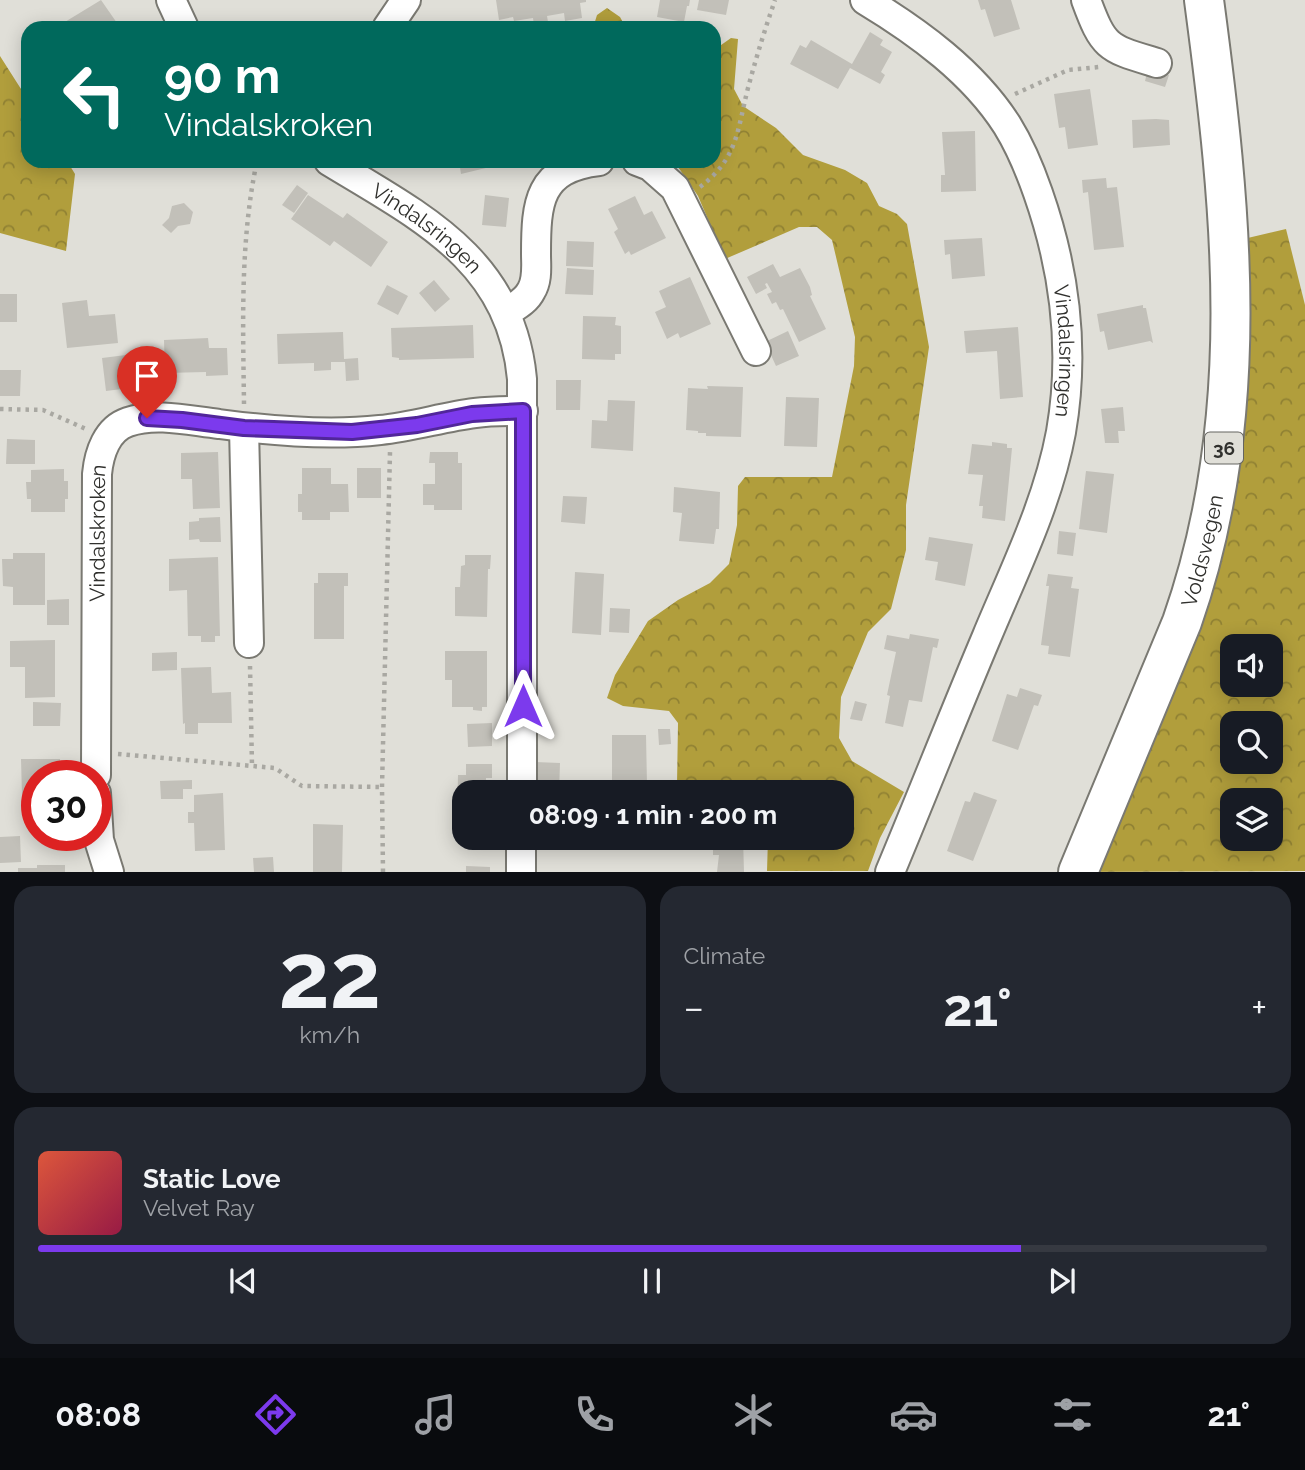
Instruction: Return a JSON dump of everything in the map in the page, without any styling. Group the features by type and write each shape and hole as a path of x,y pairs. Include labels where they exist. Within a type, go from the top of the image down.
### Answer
{"highway":[{"name":"Voldsvegen","path":"1078,872 1197,580 1216,501 1224,450 1230,355 1229,239 1203,0"}],"street":[{"path":"171,0 181,21"},
{"path":"392,21 406,0"},
{"name":"Vindalsringen","path":"865,0 949,60 1007,125 1022,153 1056,248 1065,302 1067,339 1063,416 1047,482 1025,544 890,872"},
{"path":"1086,0 1103,40 1117,50 1157,63"},
{"name":"Vindalsringen","path":"341,168 380,192 449,241 480,272 495,290 507,312 520,355 523,411 522,780"},
{"path":"507,312 526,299 533,289 536,275 536,216 540,200 556,176 571,168"},
{"path":"653,168 675,188 756,351"},
{"name":"Vindalskroken","path":"96,760 98,460 108,439 125,423 147,418 244,428 352,432 472,414 523,411"},
{"path":"244,428 250,643"},
{"path":"521,850 521,872"},
{"path":"102,851 109,872"}],"path":[{"path":"721,166 740,129 748,90 775,0"},
{"path":"982,94 994,87 1016,94 1068,70 1103,67 1113,60 1117,50"},
{"path":"244,428 243,297 250,194 256,168"},
{"path":"682,201 716,175 720,168"},
{"path":"0,409 43,410 108,439"},
{"path":"383,872 382,787 390,428"},
{"path":"250,643 252,766"},
{"path":"112,764 252,766 275,768 302,786 382,787"}],"green space":[{"path":"607,8 622,21 595,21 597,15"},
{"path":"731,38 738,39 734,89 743,106 776,128 803,155 845,170 867,183 879,206 897,214 907,224 929,347 906,505 906,550 891,609 868,632 841,697 839,738 852,761 904,792 880,838 868,871 767,871 768,850 854,850 854,780 677,780 678,723 669,711 623,706 607,698 615,675 648,621 678,600 710,583 729,564 737,525 738,486 745,477 832,477 854,366 855,337 832,240 817,227 799,227 725,259 698,196 679,168 721,168 721,45"},
{"path":"0,56 21,89 21,168 71,168 75,174 66,251 0,233"},
{"path":"1286,229 1305,305 1305,871 1061,872 1174,600 1212,442 1218,245"}],"building":[{"path":"101,0 116,21 66,21"},
{"path":"496,0 586,0 580,3 582,18 565,21 564,13 547,16 548,21 533,21 533,18 514,21 513,17 499,20"},
{"path":"660,0 690,0 684,21 657,17"},
{"path":"699,0 729,0 726,15 697,10"},
{"path":"978,0 1011,0 1020,29 994,37 985,9 981,10"},
{"path":"870,32 883,40 880,45 892,52 881,72 885,75 880,84 850,68 838,89 790,64 800,45 806,48 811,40 852,64"},
{"path":"1148,69 1169,75 1165,87 1145,81"},
{"path":"1090,89 1098,145 1068,149 1065,127 1059,128 1054,94"},
{"path":"1132,120 1169,120 1170,145 1133,148"},
{"path":"975,131 976,191 941,192 941,175 945,175 942,132"},
{"path":"460,168 486,168 461,174"},
{"path":"1106,178 1107,188 1117,187 1124,247 1094,250 1088,192 1083,193 1082,180"},
{"path":"297,185 308,193 294,213 282,205"},
{"path":"308,195 343,218 347,213 388,242 371,267 334,241 330,246 291,219"},
{"path":"485,195 509,198 506,227 482,225"},
{"path":"635,196 644,215 652,211 666,238 631,255 629,251 625,254 614,232 618,229 608,209"},
{"path":"184,203 193,212 190,224 178,226 171,233 162,225 169,218 172,206"},
{"path":"982,238 985,276 952,279 950,254 945,255 944,240"},
{"path":"567,241 594,242 593,267 566,266"},
{"path":"773,264 780,277 800,268 826,329 799,342 783,309 780,310 776,302 772,304 767,294 772,292 767,283 767,288 756,294 747,277"},
{"path":"567,268 594,270 593,295 565,294"},
{"path":"690,277 711,324 680,338 678,333 667,339 655,312 666,307 659,291"},
{"path":"434,280 450,299 435,312 419,293"},
{"path":"387,285 408,296 398,315 377,304"},
{"path":"0,294 17,294 17,322 0,322"},
{"path":"87,300 89,316 115,314 118,343 67,348 62,303"},
{"path":"1143,305 1143,308 1146,308 1153,343 1150,341 1108,350 1104,331 1100,332 1097,314"},
{"path":"583,316 616,317 615,325 621,326 621,354 615,354 615,360 582,359"},
{"path":"473,325 474,358 399,360 392,357 391,328"},
{"path":"1018,327 1023,397 1000,399 997,351 966,353 964,331"},
{"path":"788,331 799,356 776,366 765,342"},
{"path":"343,332 344,359 358,358 359,380 346,381 345,362 331,362 331,370 314,371 314,363 278,364 277,334"},
{"path":"208,338 209,348 227,348 228,375 206,376 206,372 165,373 164,340"},
{"path":"126,355 130,388 106,391 102,358"},
{"path":"0,370 21,370 20,396 0,396"},
{"path":"556,380 581,380 580,410 556,410"},
{"path":"707,386 743,387 741,437 706,436 706,433 686,430 688,388 708,389"},
{"path":"786,397 819,398 817,447 784,446"},
{"path":"608,400 635,401 633,451 591,448 592,420 607,421"},
{"path":"1123,407 1125,431 1118,431 1119,443 1105,443 1101,409"},
{"path":"7,439 35,440 35,464 6,464"},
{"path":"992,442 1007,444 1007,448 1012,448 1005,521 982,518 983,506 979,506 983,475 968,474 972,444 992,446"},
{"path":"218,452 220,508 193,509 192,479 181,479 181,453"},
{"path":"430,452 458,452 458,463 462,463 462,510 434,510 434,505 423,505 423,484 435,484 435,463 429,463"},
{"path":"302,468 331,468 331,484 348,484 349,512 330,512 330,520 302,520 302,512 298,512 298,494 302,494"},
{"path":"357,468 381,468 381,498 357,498"},
{"path":"64,469 64,481 68,481 65,512 31,512 31,499 27,499 26,482 31,482 31,470"},
{"path":"1086,471 1114,474 1107,533 1079,529"},
{"path":"674,487 720,492 719,529 716,529 714,544 679,541 682,513 673,512"},
{"path":"563,496 587,497 585,524 561,522"},
{"path":"220,517 221,542 189,540 189,522 199,521 199,518"},
{"path":"1059,531 1076,533 1073,556 1057,554"},
{"path":"929,537 973,544 965,586 935,580 938,562 925,560"},
{"path":"13,553 45,553 45,605 13,605 13,587 3,586 2,559 13,559"},
{"path":"465,555 491,555 487,617 455,616 455,587 460,587 461,566 465,565"},
{"path":"218,557 220,636 215,636 215,642 201,642 201,636 188,636 187,590 169,591 169,559"},
{"path":"575,572 604,574 601,635 572,633"},
{"path":"318,573 348,573 348,586 344,586 344,639 314,639 314,583 318,583"},
{"path":"1048,574 1073,577 1071,588 1079,589 1070,657 1048,654 1049,646 1041,645 1049,586 1046,586"},
{"path":"69,599 69,625 47,625 47,600"},
{"path":"610,608 630,609 629,633 609,632"},
{"path":"910,634 939,639 937,648 933,647 922,702 909,700 903,727 885,723 890,696 887,695 896,652 884,649 887,635 909,639"},
{"path":"55,640 55,697 25,698 25,667 10,667 10,641"},
{"path":"445,651 487,651 487,707 482,707 482,711 473,710 473,707 452,707 452,680 445,680"},
{"path":"177,652 177,670 152,671 152,653"},
{"path":"211,667 212,693 231,692 232,723 198,723 198,734 185,734 181,668"},
{"path":"1020,688 1042,695 1038,706 1034,705 1018,750 992,741 1007,694 1017,697"},
{"path":"855,701 867,704 862,721 850,719"},
{"path":"33,702 61,703 60,726 33,726"},
{"path":"492,723 492,746 468,747 467,724"},
{"path":"658,729 670,729 671,744 659,745"},
{"path":"612,735 646,735 647,780 612,780"},
{"path":"21,759 60,760 21,760"},
{"path":"535,762 560,763 559,780 534,780"},
{"path":"466,764 492,764 492,778 458,780 458,775 466,775"},
{"path":"192,780 192,789 183,789 183,799 161,799 160,781"},
{"path":"974,792 997,800 973,861 947,851 965,801 970,802"},
{"path":"223,793 225,850 195,851 194,823 188,823 188,812 194,812 194,795"},
{"path":"313,824 343,825 342,872 313,872"},
{"path":"20,836 21,862 0,863 0,837"},
{"path":"713,850 743,850 744,872 717,872 719,855 713,855"},
{"path":"273,857 274,872 254,872 253,858"},
{"path":"37,865 65,865 65,872 18,872 18,868 37,868"},
{"path":"466,866 490,867 490,872 466,872"}],"route":[{"path":"147,418 244,428 352,432 417,425 472,414 523,411 523,706"}]}
